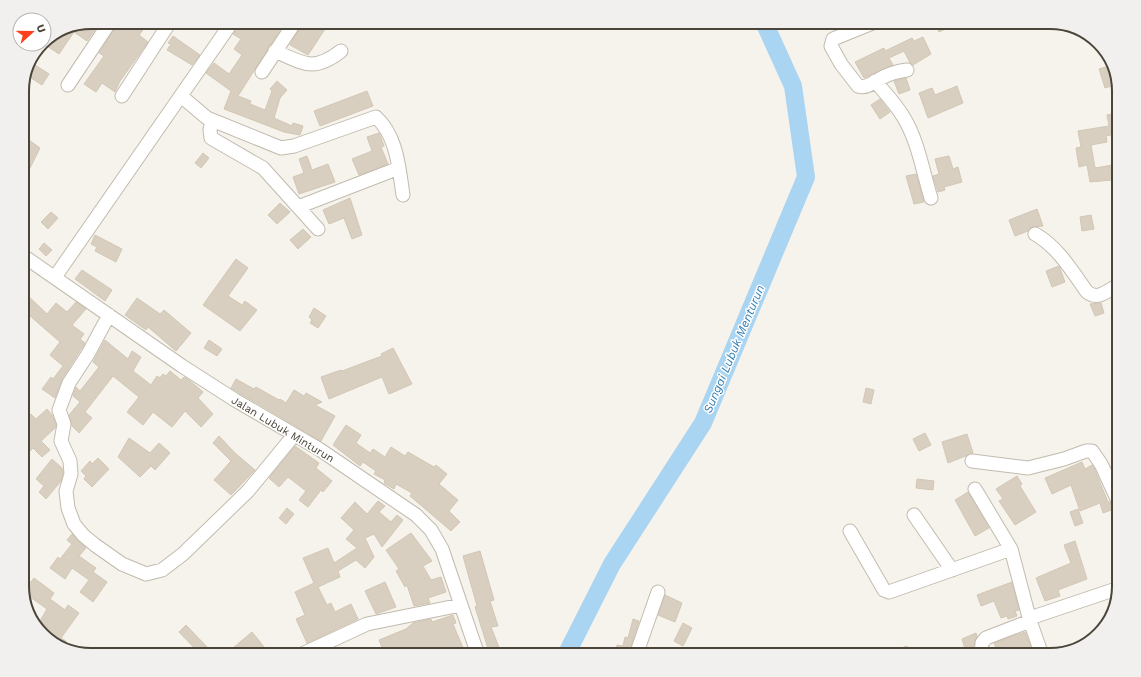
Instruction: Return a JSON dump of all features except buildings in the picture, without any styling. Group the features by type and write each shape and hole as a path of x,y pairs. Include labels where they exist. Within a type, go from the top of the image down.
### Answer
{"street":[{"path":"68,85 105,29"},
{"path":"122,96 165,29"},
{"path":"55,277 227,29"},
{"path":"262,72 290,29"},
{"path":"856,29 835,37 831,41 831,46 841,64 858,86 866,87 874,81 888,75 907,70"},
{"path":"275,51 303,63 314,64 328,61 341,50"},
{"path":"874,81 889,96 904,119 932,198"},
{"path":"181,96 207,118 281,148 294,146 376,117 385,125 397,157 403,195"},
{"path":"212,120 210,130 211,138 263,168 318,230"},
{"path":"298,207 399,168"},
{"path":"1035,234 1043,239 1065,261 1091,295 1101,296 1112,289"},
{"name":"Jalan Lubuk Minturun","path":"29,260 189,370 319,449 416,515 430,530 442,549 475,648"},
{"path":"109,315 88,354 69,383 59,410 64,424 61,441 70,461 71,474 66,491 68,508 74,524 95,545 122,564 146,574 162,570 183,554 248,491 294,435"},
{"path":"972,461 1028,468 1064,459 1086,451 1092,451 1101,464 1112,488"},
{"path":"975,489 1011,549 1030,620 1040,648"},
{"path":"914,515 952,570"},
{"path":"850,531 885,591 889,592 1011,549"},
{"path":"982,648 982,643 986,638 1030,620 1111,591"},
{"path":"638,648 658,592"},
{"path":"315,648 367,624 460,605"}],"waterway":[{"name":"Sungai Lubuk Menturun","path":"570,648 612,564 703,423 806,177 793,86 767,29"}]}
